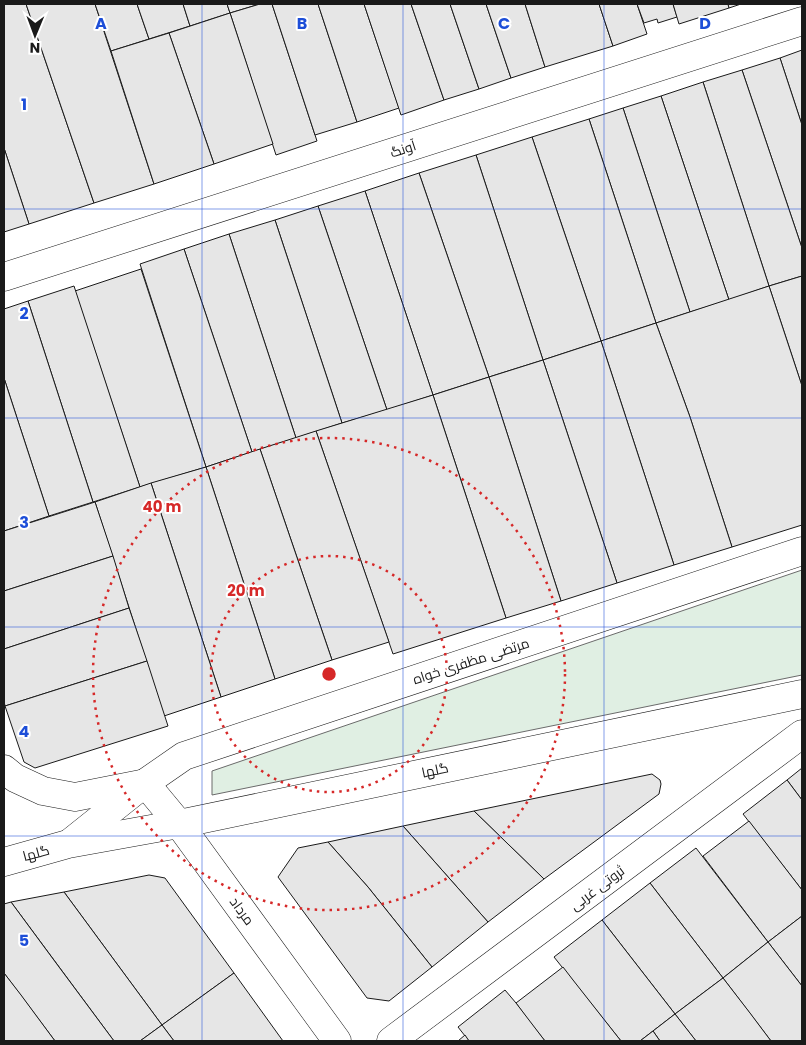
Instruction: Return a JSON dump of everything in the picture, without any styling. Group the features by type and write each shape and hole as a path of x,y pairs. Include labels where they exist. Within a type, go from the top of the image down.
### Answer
{"street":[{"name":"آونگ","path":"4,277 802,21"},
{"name":"مرتضی مظفری خواه","path":"145,783 184,756 802,551"},
{"name":"گلها","path":"4,862 68,844 179,824 802,694"},
{"name":"ثروتی غربی","path":"391,1041 802,734"},
{"path":"4,769 15,778 43,791 75,797 145,783"},
{"name":"مرداد","path":"145,783 179,824 337,1041"},
{"name":"گلها","path":"68,844 145,783"}],"green space":[{"path":"802,570 802,675 212,795 212,771"}],"building":[{"path":"4,4 26,4 94,203 29,224 4,148"},
{"path":"26,4 95,4 154,184 94,203"},
{"path":"95,4 137,4 149,39 111,51"},
{"path":"137,4 183,4 190,26 149,39"},
{"path":"183,4 227,4 230,13 190,26"},
{"path":"227,4 260,4 230,13"},
{"path":"260,4 272,4 317,141 276,155 230,13"},
{"path":"272,4 318,4 357,122 315,135"},
{"path":"318,4 364,4 399,108 357,122"},
{"path":"364,4 411,4 444,100 401,115"},
{"path":"411,4 450,4 479,89 444,100"},
{"path":"450,4 486,4 511,78 479,89"},
{"path":"486,4 525,4 545,67 511,78"},
{"path":"525,4 599,4 613,46 545,67"},
{"path":"599,4 637,4 647,34 613,46"},
{"path":"637,4 673,4 677,17 658,23 657,19 644,23"},
{"path":"673,4 728,4 729,8 679,24"},
{"path":"728,4 741,4 729,8"},
{"path":"230,13 273,144 214,164 169,33"},
{"path":"169,33 214,164 154,184 111,51"},
{"path":"802,50 802,125 780,58"},
{"path":"780,58 802,125 802,248 742,70"},
{"path":"742,70 802,248 802,276 769,286 703,82"},
{"path":"703,82 769,286 729,300 661,96"},
{"path":"661,96 729,300 690,312 623,108"},
{"path":"623,108 690,312 656,323 589,119"},
{"path":"589,119 656,323 601,341 532,137"},
{"path":"532,137 601,341 543,360 476,155"},
{"path":"4,148 29,224 4,232"},
{"path":"476,155 543,360 489,377 419,173"},
{"path":"419,173 489,377 433,395 365,191"},
{"path":"365,191 433,395 387,410 318,206"},
{"path":"318,206 387,410 342,423 275,220"},
{"path":"275,220 342,423 296,438 229,234"},
{"path":"229,234 296,438 252,452 184,249"},
{"path":"184,249 252,452 206,467 140,264"},
{"path":"141,269 206,467 140,487 75,291"},
{"path":"802,276 802,386 769,286"},
{"path":"74,286 140,487 93,502 28,301"},
{"path":"769,286 802,386 802,525 732,547 690,417 656,323"},
{"path":"28,301 93,502 49,516 4,378 4,309"},
{"path":"656,323 690,417 732,547 674,565 601,341"},
{"path":"601,341 674,565 617,583 543,360"},
{"path":"543,360 617,583 561,601 489,377"},
{"path":"489,377 561,601 506,618 433,395"},
{"path":"4,378 49,516 4,531"},
{"path":"433,395 506,618 393,654 316,431"},
{"path":"316,431 389,642 332,660 260,449"},
{"path":"260,449 332,660 275,679 206,467"},
{"path":"206,467 275,679 221,697 151,483"},
{"path":"151,483 221,697 164,716 95,502"},
{"path":"95,502 113,556 4,591 4,531"},
{"path":"113,556 129,608 4,649 4,591"},
{"path":"129,608 147,661 5,706 4,649"},
{"path":"147,661 168,726 35,768 24,762 5,706"},
{"path":"802,768 802,800 787,780"},
{"path":"652,774 660,780 659,794 544,879 474,811"},
{"path":"787,780 802,800 802,890 743,814"},
{"path":"474,811 544,879 488,922 403,826"},
{"path":"749,821 802,890 802,916 768,942 703,856"},
{"path":"403,826 488,922 432,967 368,887 328,842"},
{"path":"328,842 368,887 432,967 389,1001 367,998 278,877 298,848"},
{"path":"696,848 768,942 723,978 650,883"},
{"path":"149,875 165,878 234,973 162,1025 64,892"},
{"path":"650,883 723,978 675,1014 602,920"},
{"path":"64,892 162,1025 140,1041 114,1041 11,902"},
{"path":"11,902 114,1041 55,1041 4,973 4,904"},
{"path":"802,916 802,986 768,942"},
{"path":"602,920 675,1014 640,1041 621,1041 554,957"},
{"path":"768,942 802,986 802,1041 771,1041 723,978"},
{"path":"563,967 621,1041 545,1041 529,1021 516,1003"},
{"path":"4,973 21,995 55,1041 4,1041"},
{"path":"234,973 283,1041 174,1041 162,1025"},
{"path":"723,978 771,1041 696,1041 675,1014"},
{"path":"505,990 545,1041 469,1041 458,1027"},
{"path":"675,1014 696,1041 660,1041 653,1031"},
{"path":"162,1025 174,1041 140,1041"},
{"path":"653,1031 660,1041 640,1041"},
{"path":"465,1035 469,1041 458,1041"}]}
